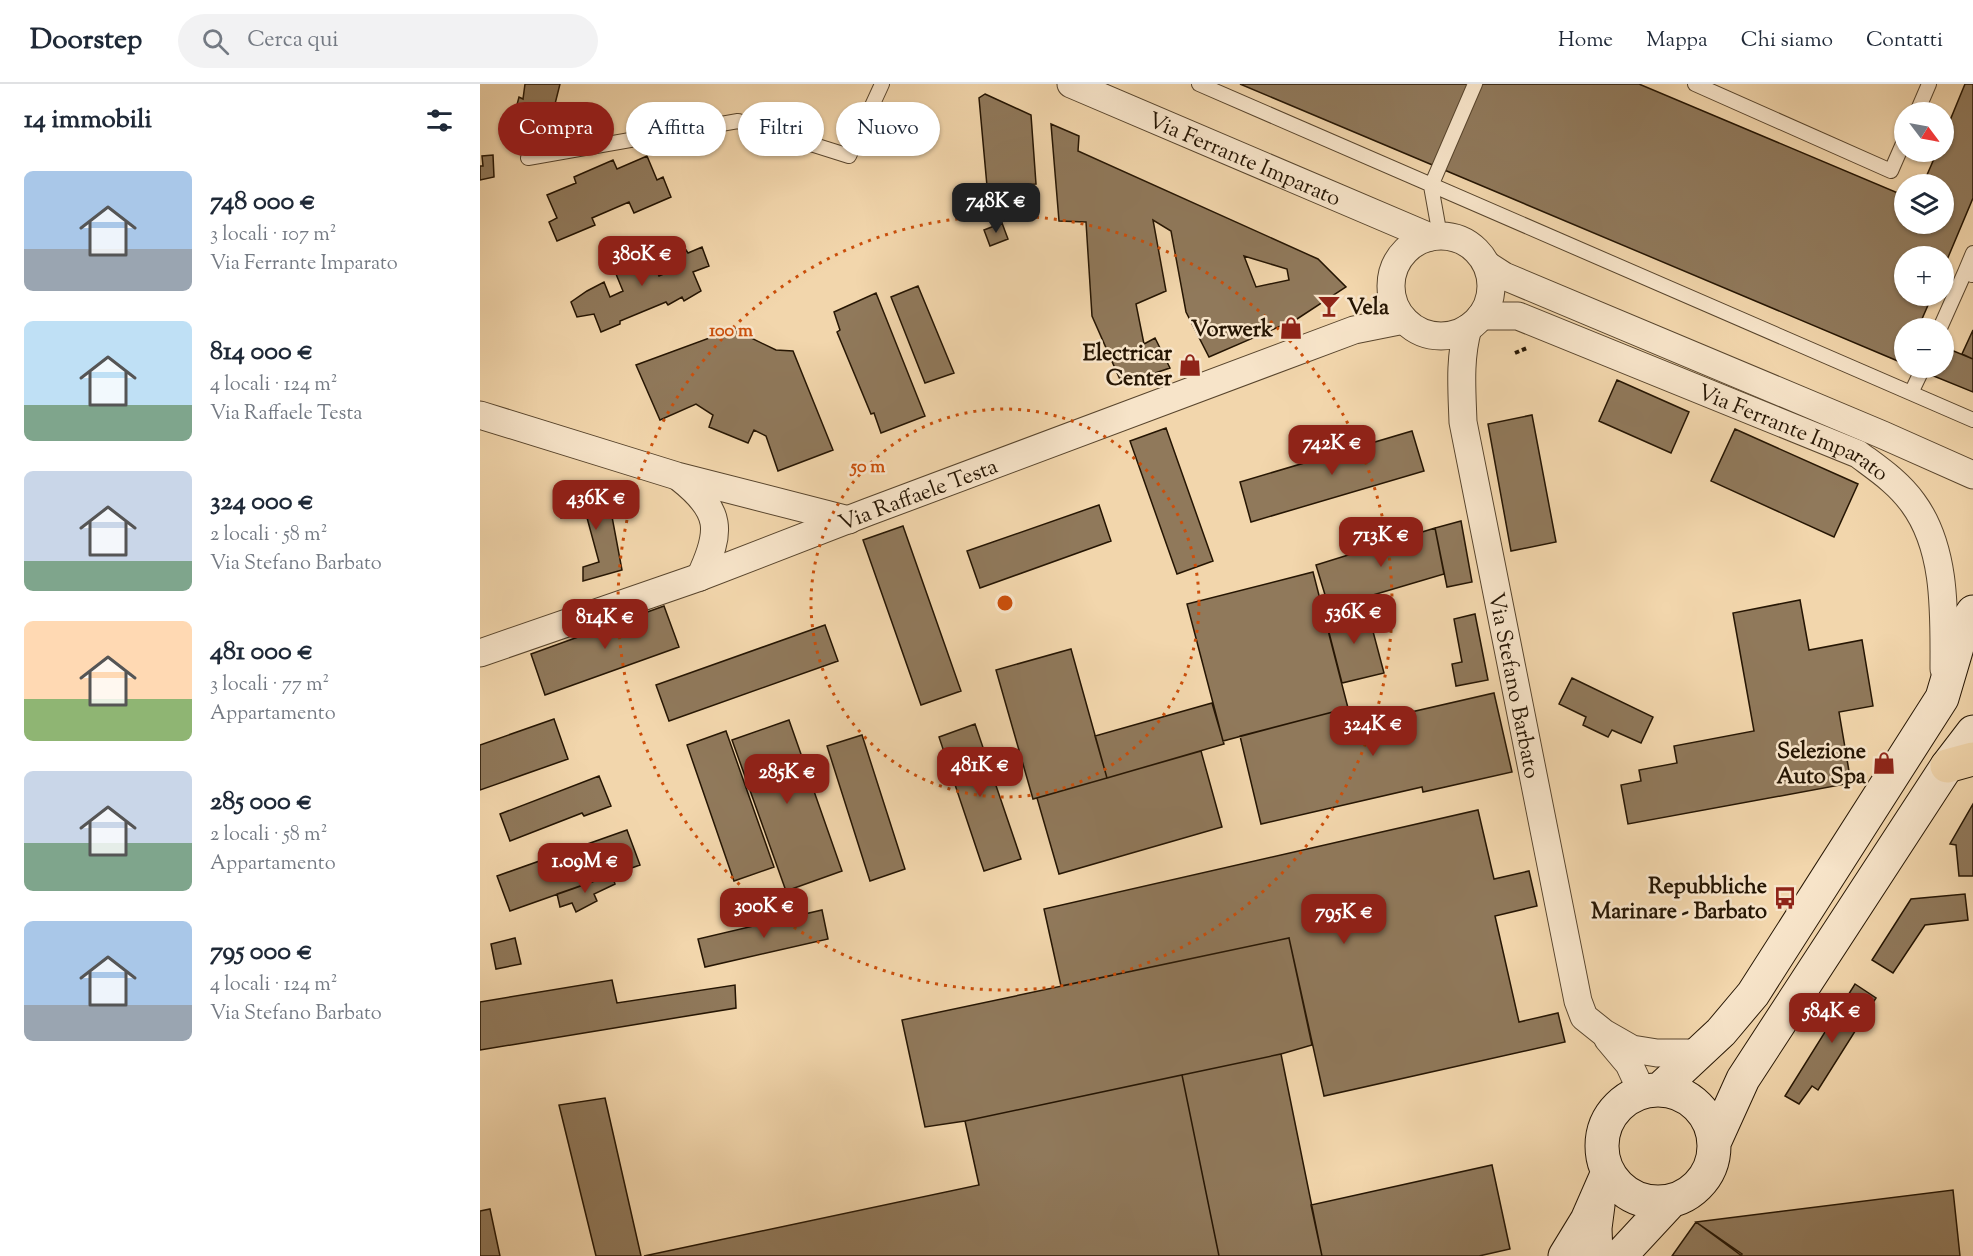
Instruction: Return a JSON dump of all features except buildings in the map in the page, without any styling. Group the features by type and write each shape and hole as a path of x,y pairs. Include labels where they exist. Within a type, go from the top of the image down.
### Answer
{"main road":[{"path":"1651,1091 1676,1093 1690,1100 1711,1126 1714,1143 1712,1162 1703,1180 1689,1193 1671,1201 1652,1203 1634,1198 1618,1187 1608,1172 1602,1156 1602,1140 1606,1124 1615,1110 1627,1099 1651,1091 1698,1053 1721,1032 1753,993 1942,698 1963,627 1973,612"},
{"path":"1944,691 1973,662"},
{"path":"1714,1143 1743,1079 1960,763 1973,732"},
{"path":"1564,1256 1587,1220 1608,1172"},
{"path":"1596,1256 1596,1214 1608,1172"},
{"path":"1620,1256 1671,1201"}],"street":[{"name":"Via Ferrante Imparato","path":"1071,84 1386,219 1435,236"},
{"path":"1386,219 1404,253"},
{"path":"1447,235 1463,240 1477,251 1487,265 1490,274 1491,291 1474,322 1452,334 1429,334 1418,330 1404,320 1397,311 1391,294 1391,279 1396,262 1412,244 1435,236 1447,235"},
{"name":"Via Ferrante Imparato","path":"1487,265 1504,276 1877,432 1973,475"},
{"name":"Via Raffaele Testa","path":"1354,330 1373,316 1391,294"},
{"name":"Via Ferrante Imparato","path":"1474,322 1518,316 1858,454 1888,475 1914,503 1931,539 1940,572 1944,626 1944,691"},
{"name":"Via Raffaele Testa","path":"480,653 700,577 1354,330 1404,320"},
{"name":"Via Stefano Barbato","path":"1474,322 1464,342 1461,364 1463,422 1578,1001 1584,1017 1604,1033 1632,1049 1657,1053 1698,1053"},
{"path":"480,415 677,476 849,520"},
{"path":"677,476 698,492 711,512 716,530 714,544 700,577"},
{"name":"Via Stefano Barbato","path":"1604,1033 1651,1091"}],"lane":[{"path":"528,158 738,121 849,156 882,84"},
{"path":"1199,84 1973,420"},
{"path":"1435,236 1431,186 1475,84"},
{"path":"1921,102 1929,84"},
{"path":"1700,85 1891,171 1895,162"},
{"path":"1945,318 1969,273 1973,253"},
{"path":"1911,393 1918,378"}],"path":[{"path":"1515,353 1530,347"}],"place":[{"name":"Vela","path":"1329,306"},
{"name":"Vorwerk","path":"1291,328"},
{"name":"Electricar Center","path":"1190,365"},
{"name":"Selezione Auto Spa","path":"1884,763"},
{"name":"Repubbliche Marinare - Barbato","path":"1785,898"}]}
